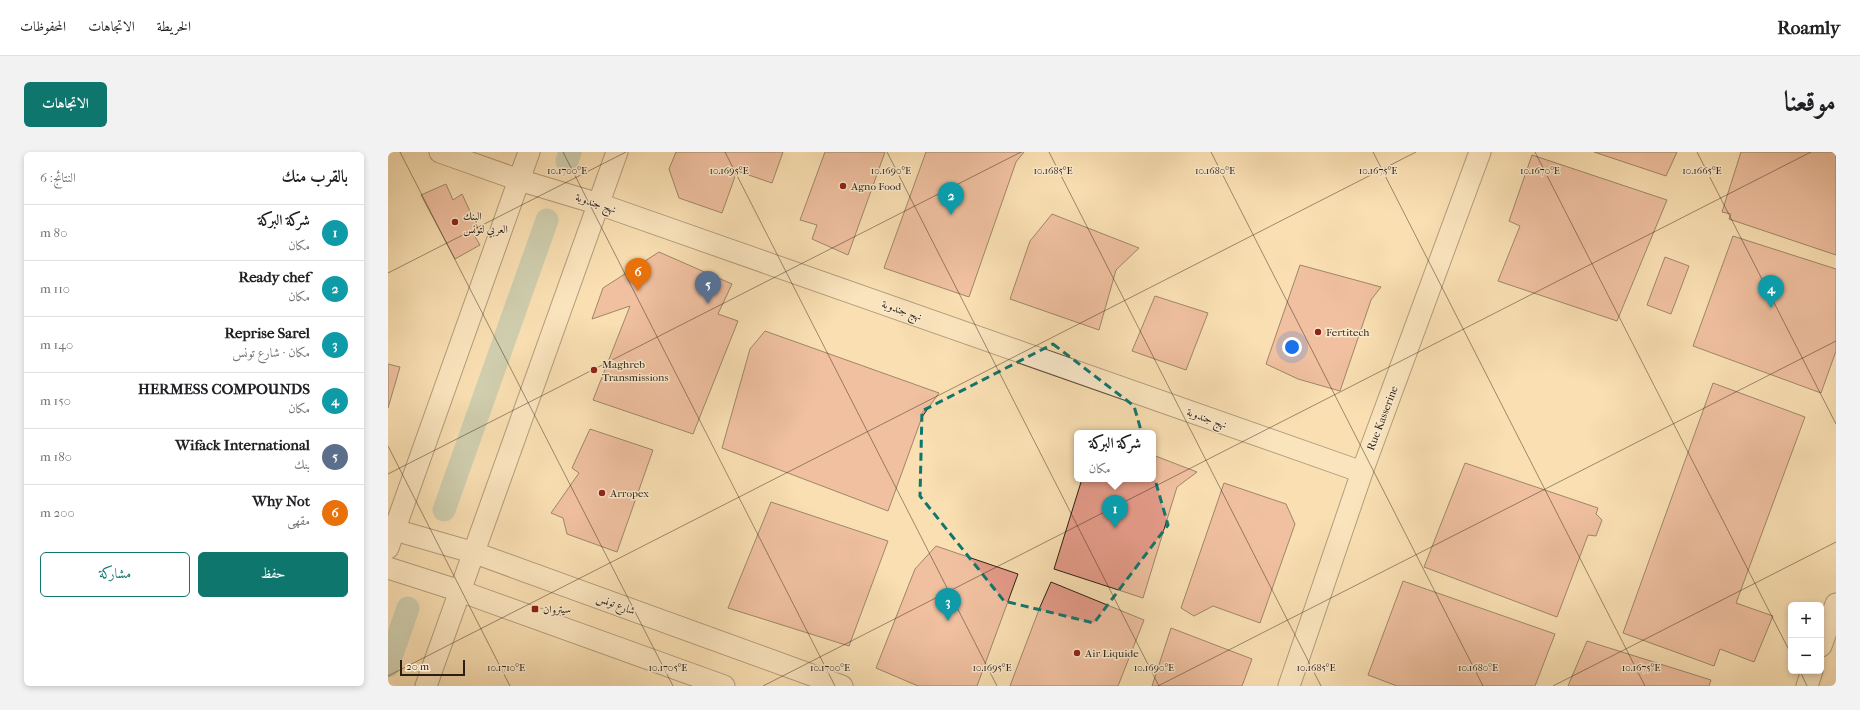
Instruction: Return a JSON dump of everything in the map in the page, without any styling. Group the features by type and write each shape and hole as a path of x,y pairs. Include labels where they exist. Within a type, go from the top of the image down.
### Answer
{"street":[{"name":"نهج جندوبة","path":"440,152 519,180 599,204 1362,472"},
{"path":"390,536 529,152"},
{"path":"426,686 475,553 617,152"},
{"name":"Rue Kasserine","path":"1288,686 1362,472 1480,152"},
{"name":"شارع تونس","path":"390,536 475,553 842,686"},
{"path":"388,568 460,591 724,686"},
{"path":"1824,638 1836,604"},
{"path":"1807,686 1811,674"}],"highlighted area":[{"path":"1053,344 1134,406 1168,525 1094,623 1004,601 920,496 922,411"}],"building":[{"path":"676,152 783,152 772,183 737,171 722,213 679,198 669,169"},
{"name":"Agno Food","path":"825,152 885,152 848,255 812,239 817,225 800,220"},
{"path":"926,152 1024,152 1016,162 969,297 884,268"},
{"path":"1594,152 1677,152 1666,176"},
{"path":"1741,152 1836,152 1836,255 1729,219 1731,214 1722,212"},
{"path":"1532,155 1667,200 1617,321 1498,281 1520,226 1509,221"},
{"path":"446,184 453,200 462,194 480,233 474,235 480,245 455,259 421,195"},
{"path":"1052,214 1139,248 1116,270 1099,330 1010,299 1030,241"},
{"path":"1733,236 1836,269 1836,351 1821,393 1693,346"},
{"path":"659,252 732,284 718,314 738,321 693,434 593,400 630,306 592,319 603,288"},
{"path":"1665,257 1689,266 1671,314 1647,305"},
{"name":"Fertitech","path":"1300,265 1381,287 1371,300 1340,391 1298,379 1266,364"},
{"path":"1155,296 1208,313 1186,370 1132,351"},
{"path":"765,331 939,393 922,417 888,511 722,448 750,349"},
{"path":"388,364 400,367 388,408"},
{"path":"1713,383 1805,417 1736,603 1773,616 1754,662 1720,649 1714,666 1623,633"},
{"name":"Arropex","path":"590,429 653,450 617,552 567,534 563,518 551,513 579,473 572,468"},
{"path":"1156,456 1197,472 1177,487 1143,598 1054,569 1081,482 1156,482"},
{"path":"1465,463 1598,508 1596,514 1602,520 1596,536 1588,535 1557,617 1424,567"},
{"path":"1224,483 1286,504 1295,524 1260,623 1213,606 1194,616 1181,608"},
{"path":"771,502 888,541 849,646 728,608"},
{"path":"936,546 1018,574 977,686 918,686 876,668 915,569"},
{"path":"1403,581 1555,634 1535,686 1397,686 1368,675"},
{"name":"Air Liquide","path":"1051,582 1144,620 1118,686 1010,686"},
{"path":"1171,628 1252,659 1242,686 1152,686"},
{"path":"1587,641 1711,680 1709,686 1568,686"}],"waterway":[{"path":"567,161 570,152"},
{"path":"444,510 547,220"},
{"path":"388,666 408,608"}],"place":[{"name":"Agno Food","path":"843,186"},
{"name":"Ready chef","path":"951,215"},
{"name":"البنك العربي لتونس","path":"455,222"},
{"name":"Why Not","path":"638,291"},
{"name":"Wifack International","path":"708,304"},
{"name":"HERMESS COMPOUNDS","path":"1771,308"},
{"name":"Fertitech","path":"1318,332"},
{"name":"Maghreb Transmissions","path":"594,370"},
{"name":"Arropex","path":"602,493"},
{"name":"شركة البركة","path":"1115,528"},
{"name":"سيتروان","path":"535,609"},
{"name":"Reprise Sarel","path":"948,621"},
{"name":"Air Liquide","path":"1077,653"}]}
